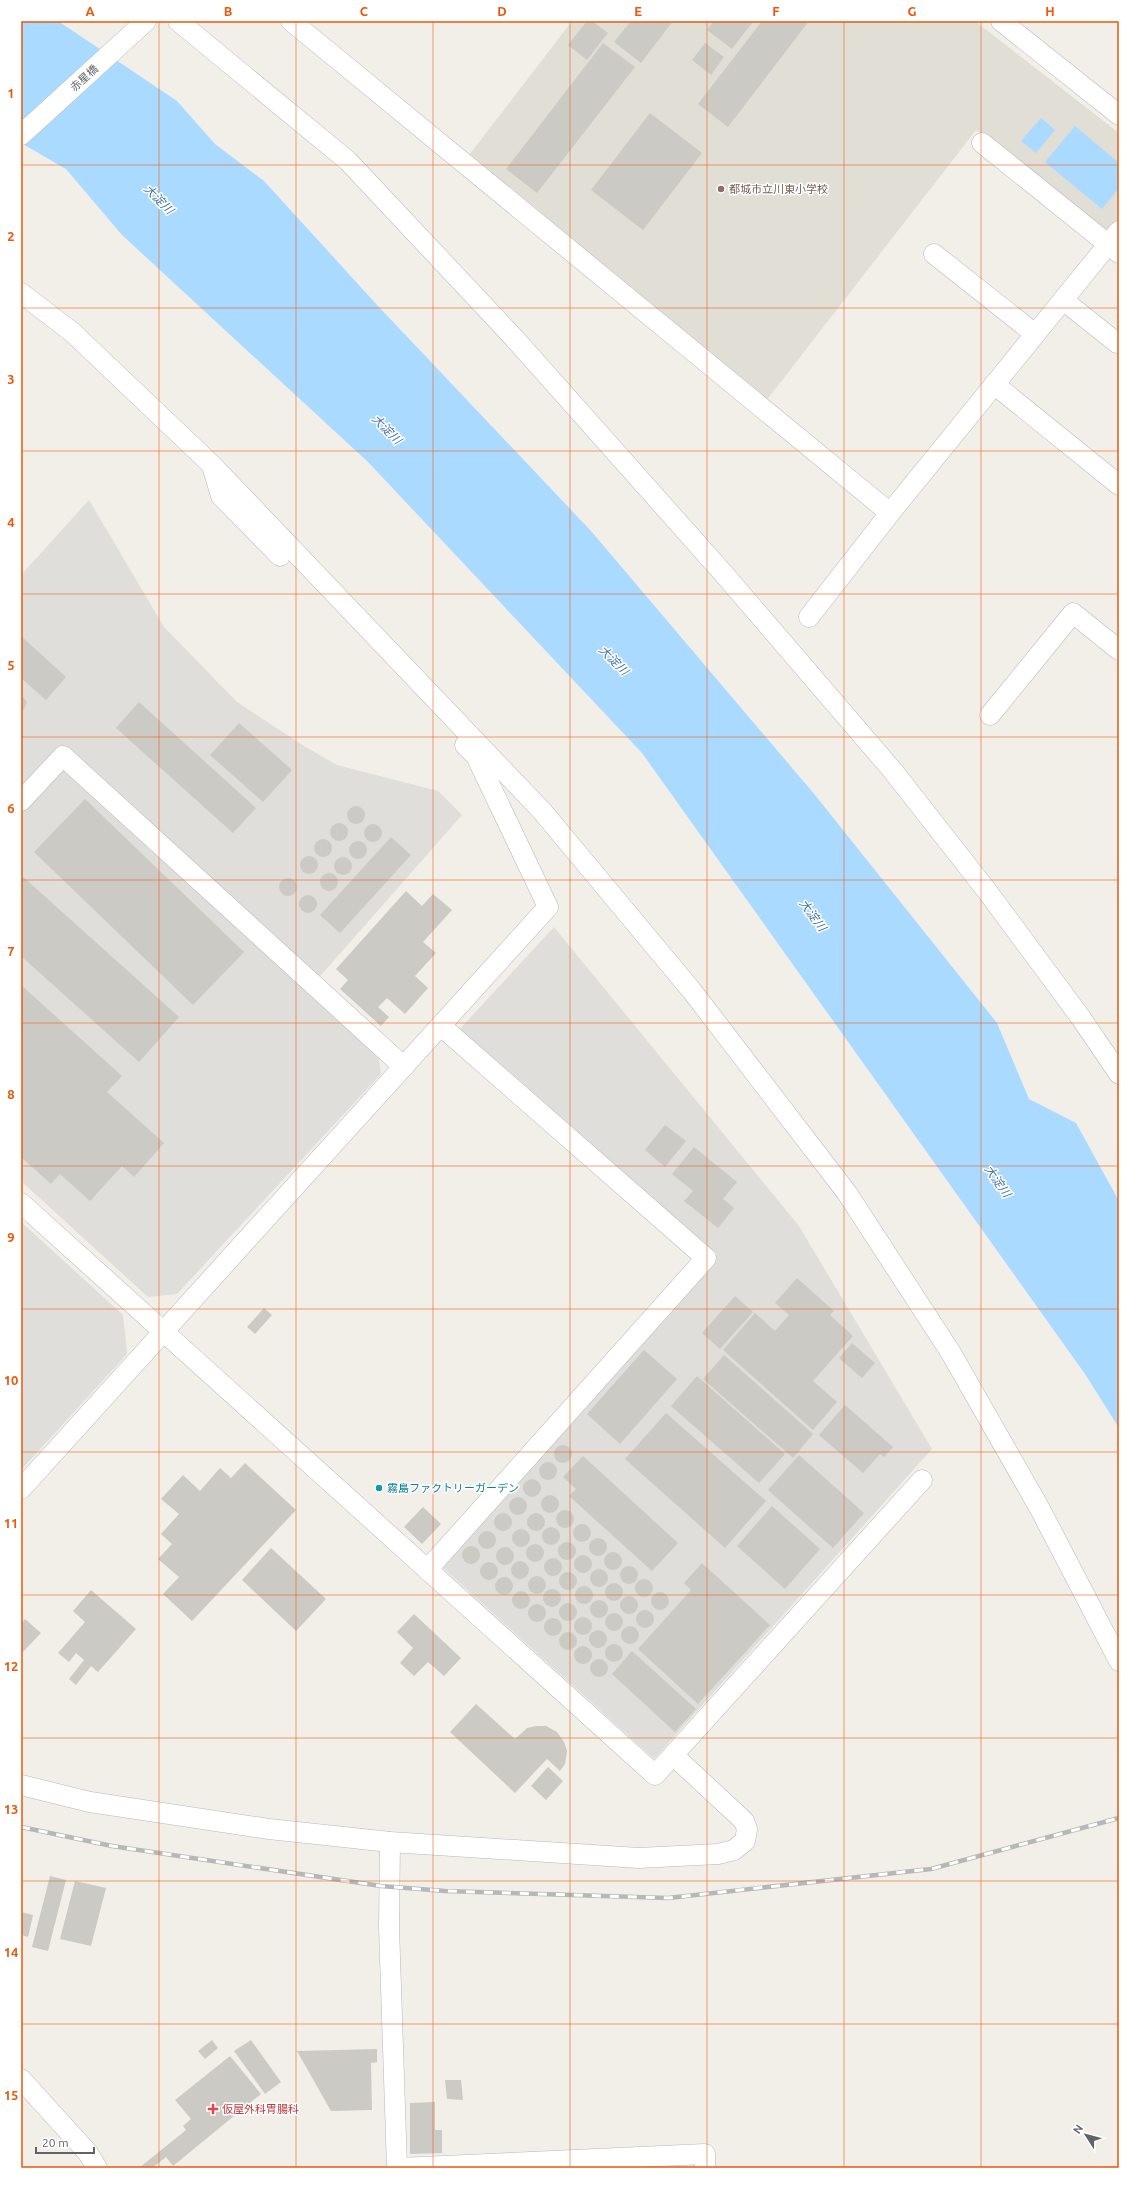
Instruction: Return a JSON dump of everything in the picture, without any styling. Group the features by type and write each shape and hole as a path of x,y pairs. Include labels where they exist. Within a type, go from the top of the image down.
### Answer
{"street":[{"name":"赤星橋","path":"21,135 146,21"},
{"path":"178,21 348,161 520,345 723,573 893,771 987,890 1081,1018 1119,1074"},
{"path":"291,21 890,513"},
{"path":"1001,21 1119,115"},
{"path":"808,617 1035,334 1063,300 1115,243 982,143"},
{"path":"934,254 1035,334"},
{"path":"21,293 72,332 212,465 542,811 692,991 847,1193 951,1353 1040,1509 1119,1661"},
{"path":"1063,300 1117,343"},
{"path":"994,384 1119,485"},
{"path":"21,1489 548,907 476,756 221,496 212,465"},
{"path":"990,715 1073,612 1119,650"},
{"path":"21,801 63,756 404,1067"},
{"path":"427,1570 706,1258 441,1026"},
{"path":"21,1203 163,1333 655,1775 922,1480"},
{"path":"21,1785 90,1802 269,1829 390,1842 639,1858 718,1854 734,1850 745,1841 747,1829 744,1821 673,1755"},
{"path":"390,1842 389,1927 398,2168 705,2154 705,2168"},
{"path":"21,2079 88,2153 97,2168"}],"shaded area":[{"name":"都城市立川東小学校","path":"572,21 975,21 1119,133 1119,224 1105,233 976,130 766,401 470,154"},
{"path":"89,500 164,627 237,702 304,746 337,765 438,791 462,815 308,990 378,1054 381,1074 177,1294 148,1297 21,1181 21,575"},
{"path":"554,927 799,1226 932,1449 654,1759 442,1567 717,1254 458,1031"},
{"path":"21,1222 123,1315 127,1354 21,1470"}],"water":[{"name":"大淀川","path":"21,21 58,21 177,101 215,144 264,181 378,306 591,531 815,795 997,1023 1029,1099 1076,1123 1119,1201 1119,1428 1085,1374 642,753 368,462 122,235 66,169 21,143"},
{"path":"1041,118 1055,130 1036,153 1021,141"},
{"path":"1075,126 1119,163 1119,188 1102,209 1045,162"}],"building":[{"path":"587,21 592,21 608,33 587,60 568,45"},
{"path":"631,21 673,21 641,63 614,42"},
{"path":"714,21 750,21 752,23 732,49 707,30"},
{"path":"762,21 809,21 728,127 698,104"},
{"path":"603,43 635,67 537,193 506,169"},
{"path":"705,43 724,57 711,75 692,60"},
{"path":"650,113 702,153 643,230 591,190"},
{"path":"21,636 66,677 46,700 21,678"},
{"path":"21,694 27,702 21,712"},
{"path":"139,702 256,808 233,833 116,728"},
{"path":"239,723 292,770 263,802 210,755"},
{"path":"85,799 244,952 193,1005 34,852"},
{"path":"352,806 360,806 365,811 363,822 360,824 352,824 347,819 347,811"},
{"path":"335,823 343,823 348,828 346,839 343,841 335,841 330,836 330,828"},
{"path":"369,824 377,824 382,829 380,840 377,842 369,842 364,837 364,829"},
{"path":"391,837 411,855 340,933 320,915"},
{"path":"319,839 327,839 332,844 330,855 327,857 319,857 314,852 314,844"},
{"path":"354,841 362,841 367,846 365,857 362,859 354,859 349,854 349,846"},
{"path":"305,856 313,856 318,861 316,872 313,874 305,874 300,869 300,861"},
{"path":"339,857 347,857 352,862 350,873 347,875 339,875 334,870 334,862"},
{"path":"325,873 333,873 338,878 336,889 333,891 325,891 320,886 320,878"},
{"path":"21,875 179,1017 139,1062 21,956"},
{"path":"284,878 292,878 297,883 295,894 292,896 284,896 279,891 279,883"},
{"path":"406,891 422,906 433,894 452,910 423,942 436,953 415,976 428,988 405,1014 387,998 378,1007 389,1017 381,1026 340,989 348,980 336,969"},
{"path":"304,895 312,895 317,900 315,911 312,913 304,913 299,908 299,900"},
{"path":"21,985 122,1076 107,1092 164,1143 134,1177 122,1166 90,1201 60,1174 51,1184 21,1157"},
{"path":"665,1125 686,1141 665,1167 645,1150"},
{"path":"694,1147 737,1182 723,1199 734,1208 718,1228 684,1201 693,1191 672,1174"},
{"path":"797,1278 834,1311 830,1315 853,1336 813,1381 837,1402 813,1430 723,1350 755,1313 775,1331 789,1315 775,1303"},
{"path":"735,1296 753,1312 720,1349 702,1333"},
{"path":"264,1308 272,1315 255,1334 247,1327"},
{"path":"852,1343 875,1363 862,1378 839,1358"},
{"path":"644,1350 677,1379 620,1444 587,1414"},
{"path":"724,1355 813,1434 793,1458 703,1379"},
{"path":"697,1376 785,1454 759,1483 671,1406"},
{"path":"845,1405 893,1447 884,1457 880,1454 863,1473 819,1435"},
{"path":"666,1413 766,1501 725,1548 625,1459"},
{"path":"559,1445 567,1445 572,1450 570,1461 567,1463 559,1463 554,1458 554,1450"},
{"path":"799,1455 864,1513 833,1548 768,1490"},
{"path":"583,1456 678,1543 652,1571 569,1496 576,1489 563,1477"},
{"path":"544,1462 552,1462 557,1467 555,1478 552,1480 544,1480 539,1475 539,1467"},
{"path":"245,1463 296,1510 192,1621 163,1594 179,1577 158,1559 172,1544 161,1534 179,1514 161,1499 183,1475 200,1491 220,1468 231,1478"},
{"path":"528,1479 536,1479 541,1484 539,1495 536,1497 528,1497 523,1492 523,1484"},
{"path":"546,1495 554,1495 559,1500 557,1511 554,1513 546,1513 541,1508 541,1500"},
{"path":"514,1497 522,1497 527,1502 525,1513 522,1515 514,1515 509,1510 509,1502"},
{"path":"772,1506 820,1549 785,1589 737,1546"},
{"path":"423,1507 441,1524 422,1544 404,1527"},
{"path":"561,1510 569,1510 574,1515 572,1526 569,1528 561,1528 556,1523 556,1515"},
{"path":"499,1513 507,1513 512,1518 510,1529 507,1531 499,1531 494,1526 494,1518"},
{"path":"532,1513 540,1513 545,1518 543,1529 540,1531 532,1531 527,1526 527,1518"},
{"path":"578,1524 586,1524 591,1529 589,1540 586,1542 578,1542 573,1537 573,1529"},
{"path":"547,1527 555,1527 560,1532 558,1543 555,1545 547,1545 542,1540 542,1532"},
{"path":"517,1529 525,1529 530,1534 528,1545 525,1547 517,1547 512,1542 512,1534"},
{"path":"483,1531 491,1531 496,1536 494,1547 491,1549 483,1549 478,1544 478,1536"},
{"path":"594,1538 602,1538 607,1543 605,1554 602,1556 594,1556 589,1551 589,1543"},
{"path":"563,1542 571,1542 576,1547 574,1558 571,1560 563,1560 558,1555 558,1547"},
{"path":"531,1544 539,1544 544,1549 542,1560 539,1562 531,1562 526,1557 526,1549"},
{"path":"467,1546 475,1546 480,1551 478,1562 475,1564 467,1564 462,1559 462,1551"},
{"path":"501,1547 509,1547 514,1552 512,1563 509,1565 501,1565 496,1560 496,1552"},
{"path":"271,1548 326,1599 296,1631 242,1580"},
{"path":"609,1552 617,1552 622,1557 620,1568 617,1570 609,1570 604,1565 604,1557"},
{"path":"579,1555 587,1555 592,1560 590,1571 587,1573 579,1573 574,1568 574,1560"},
{"path":"549,1558 557,1558 562,1563 560,1574 557,1576 549,1576 544,1571 544,1563"},
{"path":"516,1561 524,1561 529,1566 527,1577 524,1579 516,1579 511,1574 511,1566"},
{"path":"485,1562 493,1562 498,1567 496,1578 493,1580 485,1580 480,1575 480,1567"},
{"path":"702,1563 770,1625 698,1704 638,1649 691,1590 684,1583"},
{"path":"625,1566 633,1566 638,1571 636,1582 633,1584 625,1584 620,1579 620,1571"},
{"path":"595,1569 603,1569 608,1574 606,1585 603,1587 595,1587 590,1582 590,1574"},
{"path":"564,1572 572,1572 577,1577 575,1588 572,1590 564,1590 559,1585 559,1577"},
{"path":"533,1576 541,1576 546,1581 544,1592 541,1594 533,1594 528,1589 528,1581"},
{"path":"500,1577 508,1577 513,1582 511,1593 508,1595 500,1595 495,1590 495,1582"},
{"path":"640,1579 648,1579 653,1584 651,1595 648,1597 640,1597 635,1592 635,1584"},
{"path":"610,1583 618,1583 623,1588 621,1599 618,1601 610,1601 605,1596 605,1588"},
{"path":"580,1586 588,1586 593,1591 591,1602 588,1604 580,1604 575,1599 575,1591"},
{"path":"548,1589 556,1589 561,1594 559,1605 556,1607 548,1607 543,1602 543,1594"},
{"path":"91,1590 136,1629 98,1672 91,1666 76,1685 69,1679 84,1660 76,1653 69,1662 58,1653 85,1622 73,1611"},
{"path":"517,1591 525,1591 530,1596 528,1607 525,1609 517,1609 512,1604 512,1596"},
{"path":"656,1592 664,1592 669,1597 667,1608 664,1610 656,1610 651,1605 651,1597"},
{"path":"625,1596 633,1596 638,1601 636,1612 633,1614 625,1614 620,1609 620,1601"},
{"path":"595,1600 603,1600 608,1605 606,1616 603,1618 595,1618 590,1613 590,1605"},
{"path":"564,1603 572,1603 577,1608 575,1619 572,1621 564,1621 559,1616 559,1608"},
{"path":"533,1604 541,1604 546,1609 544,1620 541,1622 533,1622 528,1617 528,1609"},
{"path":"641,1610 649,1610 654,1615 652,1626 649,1628 641,1628 636,1623 636,1615"},
{"path":"610,1613 618,1613 623,1618 621,1629 618,1631 610,1631 605,1626 605,1618"},
{"path":"414,1614 461,1658 444,1676 428,1662 414,1676 400,1663 413,1648 397,1632"},
{"path":"579,1617 587,1617 592,1622 590,1633 587,1635 579,1635 574,1630 574,1622"},
{"path":"549,1618 557,1618 562,1623 560,1634 557,1636 549,1636 544,1631 544,1623"},
{"path":"25,1619 41,1633 21,1654 21,1624"},
{"path":"626,1626 634,1626 639,1631 637,1642 634,1644 626,1644 621,1639 621,1631"},
{"path":"594,1630 602,1630 607,1635 605,1646 602,1648 594,1648 589,1643 589,1635"},
{"path":"564,1632 572,1632 577,1637 575,1648 572,1650 564,1650 559,1645 559,1637"},
{"path":"610,1644 618,1644 623,1649 621,1660 618,1662 610,1662 605,1657 605,1649"},
{"path":"579,1646 587,1646 592,1651 590,1662 587,1664 579,1664 574,1659 574,1651"},
{"path":"632,1651 696,1709 675,1732 612,1674"},
{"path":"595,1659 603,1659 608,1664 606,1675 603,1677 595,1677 590,1672 590,1664"},
{"path":"476,1704 515,1739 527,1728 536,1726 546,1726 557,1732 564,1742 567,1751 565,1764 560,1771 547,1759 515,1793 450,1732"},
{"path":"548,1767 563,1781 546,1800 531,1786"},
{"path":"50,1876 66,1880 48,1951 32,1947"},
{"path":"75,1881 106,1888 91,1946 60,1939"},
{"path":"21,1912 33,1915 28,1937 21,1935"},
{"path":"212,2040 218,2048 205,2059 198,2051"},
{"path":"251,2040 281,2082 265,2094 234,2051"},
{"path":"377,2049 377,2062 371,2063 372,2110 331,2111 297,2051"},
{"name":"仮屋外科胃腸科","path":"230,2056 261,2094 173,2166 166,2157 152,2168 139,2168 186,2130 183,2126 191,2119 175,2100"},
{"path":"445,2080 461,2080 463,2100 447,2099"},
{"path":"435,2102 435,2130 442,2130 442,2153 410,2154 410,2103"},
{"path":"1119,2166 1119,2168 1095,2168 1095,2167"}],"railway":[{"path":"21,1827 112,1846 381,1886 445,1891 668,1898 931,1869 1119,1818"}],"place":[{"name":"都城市立川東小学校","path":"721,189"},
{"name":"霧島ファクトリーガーデン","path":"379,1488"},
{"name":"仮屋外科胃腸科","path":"213,2109"}]}
